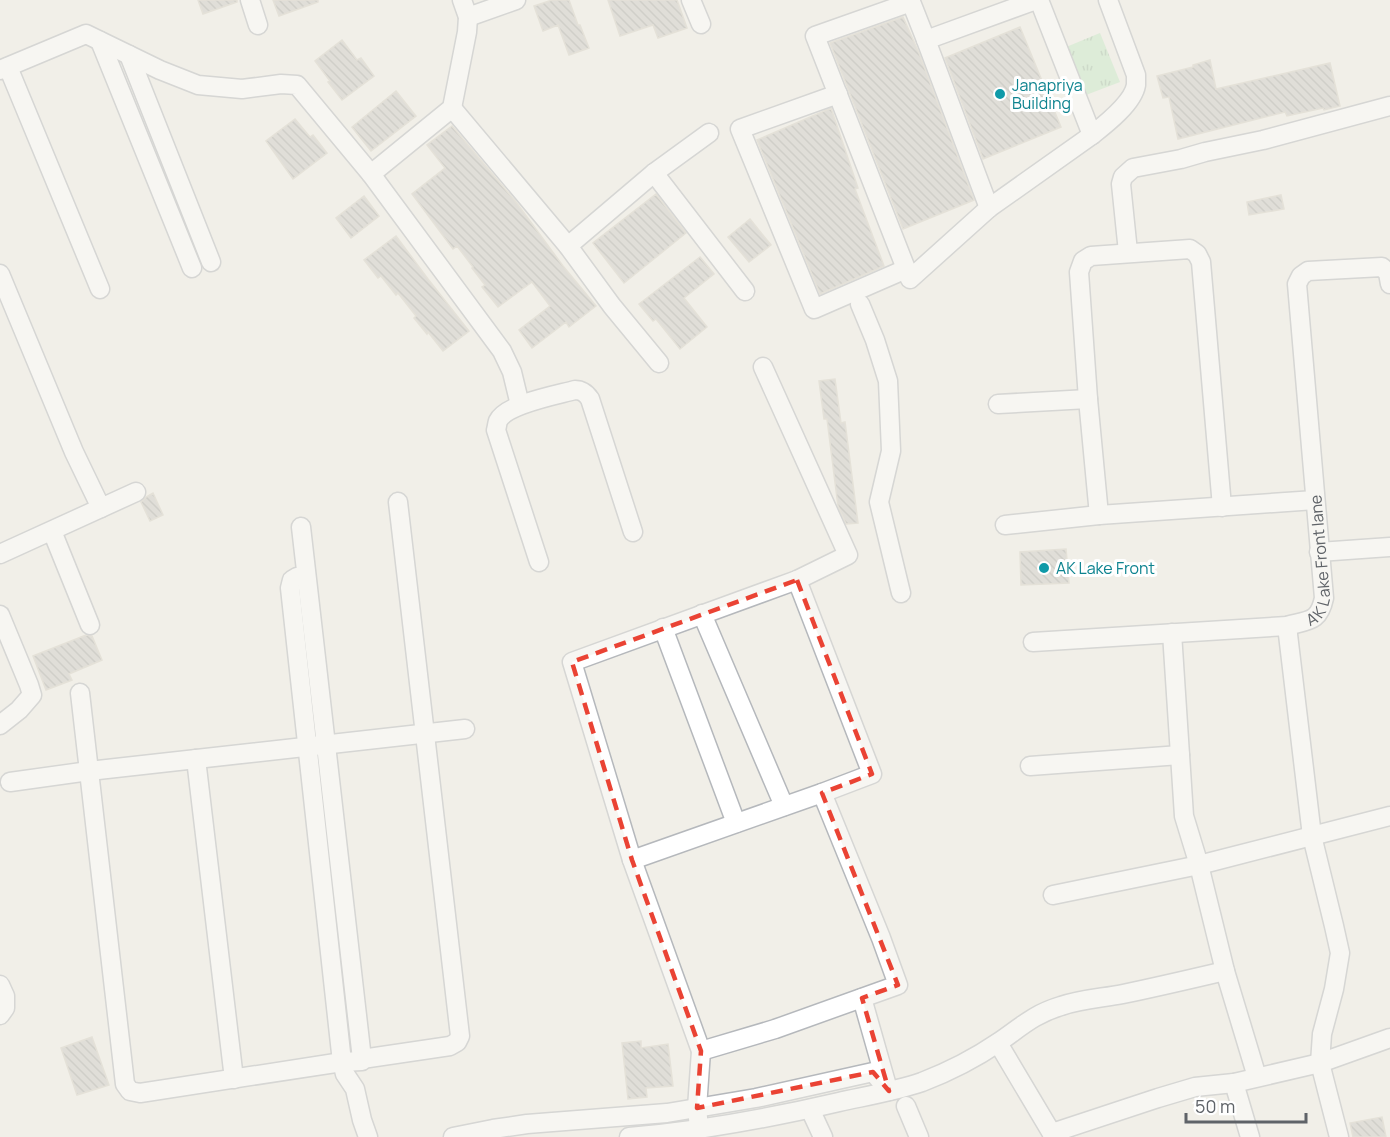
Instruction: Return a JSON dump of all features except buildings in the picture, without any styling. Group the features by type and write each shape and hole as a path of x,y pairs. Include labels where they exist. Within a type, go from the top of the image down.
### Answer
{"street":[{"path":"249,0 258,25"},
{"path":"370,174 452,108 466,16 516,0"},
{"path":"691,0 701,24"},
{"path":"926,40 1037,0 1092,135"},
{"path":"989,208 910,2 815,36 910,279 989,208 1092,135 1131,98 1136,86 1136,75 1108,0"},
{"path":"100,289 4,69 86,34 129,56 198,86 242,89 281,84 297,85 370,174 502,351 512,372 520,405"},
{"path":"100,41 192,268"},
{"path":"129,56 211,262"},
{"path":"838,94 740,129 814,309 906,269"},
{"path":"1128,252 1121,184 1133,168 1263,140 1390,106"},
{"path":"452,108 568,246 612,306 659,363"},
{"path":"568,246 654,173 709,133"},
{"path":"654,173 745,291"},
{"path":"172,219 191,211"},
{"path":"1099,515 1079,272 1083,261 1091,256 1128,252 1190,249 1197,254 1200,262 1222,507"},
{"path":"1315,500 1297,284 1301,276 1308,271 1382,267 1388,273 1390,284"},
{"path":"0,274 74,452 101,508"},
{"path":"860,304 888,381 891,451 879,502 901,593"},
{"path":"699,1128 697,1108 701,1052 632,860 572,662 797,580 848,555 763,367"},
{"path":"539,562 496,430 498,420 505,413 520,405 575,390 586,394 590,399 633,532"},
{"path":"998,404 1088,399"},
{"path":"0,554 136,492"},
{"name":"AK Lake Front lane","path":"1005,525 1099,515 1315,500 1324,598 1321,611 1312,620 1287,626 1312,836 1340,953 1334,989 1322,1034 1320,1063 1339,1137"},
{"path":"80,693 125,1084 130,1091 140,1093 362,1060 450,1046 457,1042 460,1036 398,502"},
{"path":"301,526 342,1062 345,1074 355,1089 368,1137"},
{"path":"52,531 90,625"},
{"path":"1319,552 1390,547"},
{"path":"632,860 822,794 872,774 797,580"},
{"path":"702,614 784,806"},
{"path":"0,615 32,695 19,710 0,725"},
{"path":"1033,642 1287,626"},
{"path":"663,628 736,823"},
{"path":"1172,633 1184,816 1199,865 1225,971 1257,1077"},
{"path":"10,782 465,729"},
{"path":"316,745 362,1060 361,1074 355,1089"},
{"path":"1030,766 1180,755"},
{"path":"196,759 234,1079"},
{"path":"701,1052 775,1029 898,985 822,794"},
{"path":"1053,895 1199,865 1390,816"},
{"path":"629,1137 663,1134 810,1109 922,1082 998,1043 1022,1024 1043,1012 1064,1005 1225,971"},
{"path":"0,985 5,1008 0,1015"},
{"path":"862,998 889,1091"},
{"path":"998,1043 1053,1135 1195,1087 1234,1083 1320,1063 1390,1038"},
{"path":"453,1137 527,1124 642,1116 697,1108 756,1098 873,1072 889,1091"},
{"path":"1234,1083 1250,1137"},
{"path":"906,1106 919,1137"},
{"path":"810,1109 823,1137"}],"highlighted area":[{"path":"797,580 872,774 822,793 898,985 862,998 889,1091 873,1072 697,1108 701,1051 632,860 572,662"}],"green space":[{"path":"1100,33 1120,82 1078,98 1059,50"}],"place":[{"name":"Janapriya Building","path":"1000,94"},
{"name":"AK Lake Front","path":"1044,568"}]}
